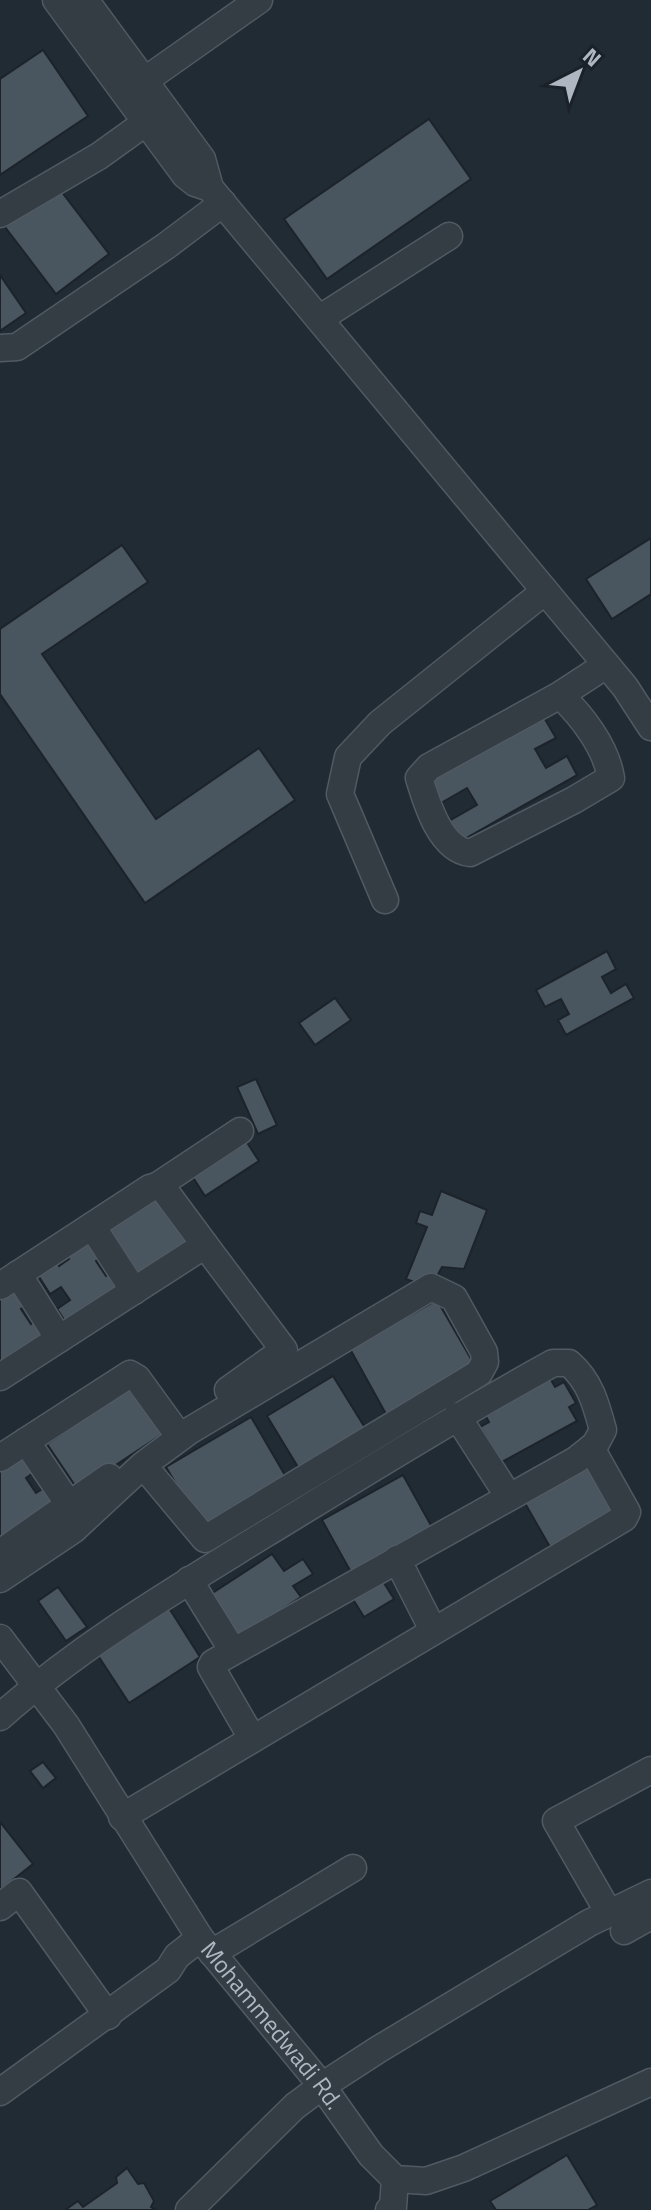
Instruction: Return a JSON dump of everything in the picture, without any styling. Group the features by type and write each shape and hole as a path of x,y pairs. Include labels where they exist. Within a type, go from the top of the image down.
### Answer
{"street":[{"path":"56,0 185,175 217,196"},
{"path":"85,0 202,159 217,196 606,665 651,727"},
{"path":"144,81 259,0"},
{"path":"0,214 99,156 145,123"},
{"path":"0,348 17,347 166,246 217,196"},
{"path":"319,319 449,236"},
{"path":"385,900 340,794 348,757 380,723 545,591"},
{"path":"560,695 576,711 608,761 611,778 470,853 460,852 450,845 444,835 427,803 419,778 429,767 560,695 606,665"},
{"path":"59,1339 9,1280 240,1131"},
{"path":"0,1553 70,1506 284,1350 165,1191 157,1186"},
{"path":"92,1226 134,1291"},
{"path":"0,1377 205,1245"},
{"path":"0,1579 73,1530 143,1465 189,1431 431,1287 454,1298 484,1352 485,1362 479,1373 205,1539 143,1465"},
{"path":"0,1717 88,1645 457,1416 553,1363 569,1363 583,1375 594,1398 603,1430 591,1448 576,1460 213,1663 211,1667 252,1738"},
{"path":"0,1458 130,1374 137,1378 174,1429"},
{"path":"457,1416 509,1497"},
{"path":"26,1441 70,1506"},
{"path":"122,1817 624,1518 627,1512 591,1448"},
{"path":"397,1559 433,1630"},
{"path":"189,1580 233,1651"},
{"name":"Mohammedwadi Rd.","path":"0,1638 66,1725 207,1947 322,2086 371,2155 395,2179"},
{"path":"616,1922 556,1821 651,1770"},
{"path":"0,2092 168,1970 177,1956 207,1947 353,1868"},
{"path":"0,1907 19,1892 108,2016"},
{"path":"189,2210 295,2106 322,2086 392,2041 616,1922 651,1893"},
{"path":"616,1922 651,1916"},
{"path":"389,2210 393,2207 395,2179 426,2181 464,2168 651,2082"}],"building":[{"path":"43,50 88,116 0,175 0,79"},
{"path":"429,119 471,179 327,279 284,219"},
{"path":"58,187 109,254 56,294 5,227"},
{"path":"0,275 26,313 0,331"},
{"path":"651,538 651,594 612,619 586,579"},
{"path":"122,545 148,582 42,654 156,819 259,748 295,800 145,903 0,694 0,629"},
{"path":"542,714 556,738 535,749 546,768 567,756 577,775 461,841 449,821 477,805 467,788 441,803 427,779"},
{"path":"607,951 616,969 602,977 611,993 626,984 634,998 566,1035 558,1020 569,1014 561,999 545,1007 536,990"},
{"path":"335,998 351,1020 315,1045 299,1023"},
{"path":"256,1079 277,1125 258,1134 237,1087"},
{"path":"246,1141 259,1161 205,1196 192,1176"},
{"path":"153,1190 190,1243 141,1277 104,1223"},
{"path":"441,1191 487,1210 464,1269 442,1267 436,1278 422,1285 406,1279 427,1227 416,1223 420,1211 432,1215"},
{"path":"89,1234 103,1256 96,1261 106,1276 113,1272 128,1294 71,1330 57,1309 70,1300 61,1287 50,1294 34,1269 54,1256 59,1266 69,1259 64,1250"},
{"path":"14,1281 28,1304 21,1309 31,1324 38,1319 52,1342 0,1375 0,1290"},
{"path":"437,1300 474,1364 386,1414 350,1349"},
{"path":"546,1371 555,1387 564,1382 576,1403 569,1407 577,1421 502,1462 480,1427 489,1422 481,1407"},
{"path":"333,1376 367,1431 301,1472 267,1416"},
{"path":"136,1384 167,1431 78,1490 47,1444"},
{"path":"251,1417 289,1482 204,1532 166,1467"},
{"path":"19,1450 33,1473 26,1478 36,1493 44,1488 58,1511 0,1545 0,1463"},
{"path":"591,1461 618,1510 550,1547 522,1498"},
{"path":"403,1475 433,1529 352,1574 322,1520"},
{"path":"272,1554 284,1571 303,1559 313,1574 293,1586 301,1597 240,1637 211,1594"},
{"path":"379,1575 394,1599 364,1617 349,1593"},
{"path":"58,1587 87,1627 66,1641 38,1601"},
{"path":"169,1608 200,1657 129,1703 97,1654"},
{"path":"43,1762 56,1778 43,1788 30,1771"},
{"path":"0,1822 33,1864 0,1890"},
{"path":"567,2155 597,2205 588,2210 496,2210 490,2201"},
{"path":"127,2168 138,2184 144,2183 154,2201 151,2207 156,2210 65,2210 78,2201 83,2207 117,2183 116,2177"}]}
